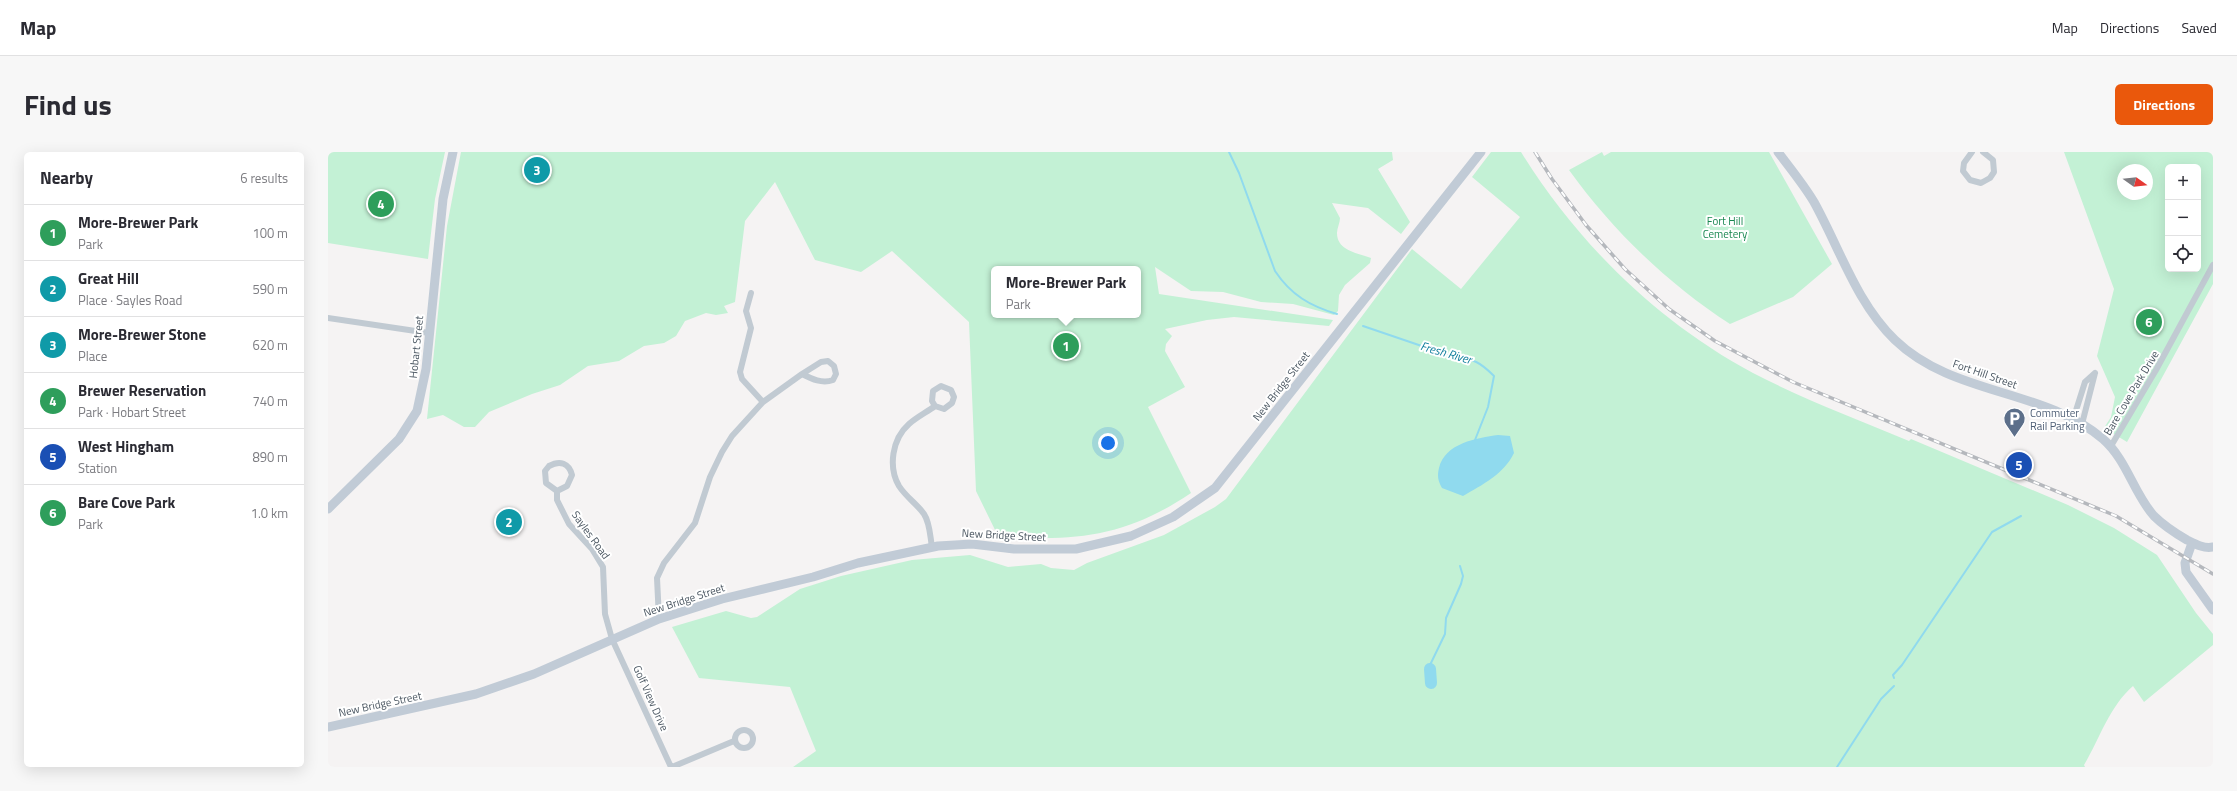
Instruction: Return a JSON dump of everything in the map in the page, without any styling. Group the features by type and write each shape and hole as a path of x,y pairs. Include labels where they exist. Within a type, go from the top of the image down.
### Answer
{"street":[{"name":"Hobart Street","path":"328,509 386,453 412,422 422,394 443,199 453,152"},
{"name":"New Bridge Street","path":"328,727 476,694 534,674 660,619 729,598 813,577 858,563 932,547 972,544 1014,549 1076,549 1139,533 1161,524 1199,501 1215,488 1481,152"},
{"name":"Fort Hill Street","path":"1778,152 1813,201 1852,280 1872,313 1897,341 1922,360 1942,372 1968,383 2017,397 2082,424 2110,446 2154,516 2168,528 2192,543 2207,548 2213,547"},
{"path":"1972,152 1964,162 1963,171 1970,180 1981,183 1990,178 1994,170 1993,160 1983,152"},
{"name":"Bare Cove Park Drive","path":"2110,446 2156,370 2213,265"},
{"path":"751,293 746,311 750,328 740,372 742,379 764,402"},
{"path":"328,318 429,333"},
{"path":"660,619 656,587 657,578 664,563 695,523 710,477 722,452 732,436 764,402 802,374 821,362 828,361 834,366 836,374 833,380 828,382 817,381 802,374"},
{"path":"2073,420 2085,382 2095,372 2082,424"},
{"path":"932,547 928,523 924,514 899,486 893,462 895,446 901,434 909,424 935,406"},
{"name":"Sayles Road","path":"557,491 567,486 572,475 566,465 561,462 549,466 544,478 546,483 557,491 558,500 569,524 592,550 603,567 605,614 612,639"},
{"path":"2192,543 2185,563 2186,572 2213,610"},
{"name":"Golf View Drive","path":"612,639 672,767 734,741"}],"green space":[{"path":"328,152 445,152 435,199 428,259 328,243"},
{"path":"461,152 1392,152 1393,160 1378,169 1410,222 1401,234 1368,208 1332,203 1340,218 1337,233 1340,244 1344,248 1355,253 1371,258 1370,263 1345,285 1339,295 1338,311 1334,315 1293,304 1261,302 1223,292 1191,291 1155,267 1159,294 1333,320 1329,326 1234,317 1207,320 1165,329 1172,336 1166,344 1165,351 1185,387 1148,407 1191,493 1167,508 1144,519 1121,528 1099,533 1075,537 1051,538 998,536 976,491 969,322 892,251 861,272 815,260 775,182 745,221 735,302 724,306 728,313 716,315 706,313 685,321 676,336 664,343 644,346 619,361 588,366 560,385 532,394 489,412 475,427 464,427 443,415 427,419 447,226"},
{"path":"1491,152 1521,152 1543,186 1594,249 1653,305 1718,353 1753,373 1811,400 1909,441 1911,439 2068,505 2114,528 2157,555 2196,613 2213,634 2213,645 2144,702 2133,686 2117,703 2111,713 2084,765 2085,767 793,767 816,751 790,687 699,678 672,627 726,611 751,618 757,617 800,589 841,576 912,560 970,555 1008,567 1041,564 1051,568 1074,570 1087,563 1164,535 1215,507 1226,499 1412,249 1461,289 1520,217 1472,177"},
{"name":"Fort Hill Cemetery","path":"1602,152 1604,156 1611,152 1769,152 1832,264 1793,297 1730,324 1684,291 1642,254 1604,214 1569,170"},
{"path":"2064,152 2213,152 2213,284 2127,442 2104,428 2111,417 2115,397 2097,356 2114,289"}],"water":[{"path":"1498,435 1510,436 1514,453 1510,460 1498,473 1485,483 1463,496 1442,488 1438,478 1438,471 1442,460 1448,453 1463,443"}],"waterway":[{"name":"Fresh River","path":"1229,152 1239,173 1275,271 1288,287 1302,298 1318,307 1337,314"},
{"name":"Fresh River","path":"1363,326 1454,357 1472,360 1485,367 1494,376 1488,407 1475,440"},
{"path":"1894,678 1893,675 1902,665 1992,532 2021,516"},
{"path":"1430,665 1445,634 1446,618 1461,584 1463,576 1460,566"},
{"path":"1430,669 1431,683"},
{"path":"1837,767 1881,699 1894,686"}],"railway":[{"path":"1535,152 1552,179 1586,225 1625,269 1669,309 1715,341 1793,382 2116,516 2213,574"}],"place":[{"name":"More-Brewer Stone","path":"537,170"},
{"name":"Brewer Reservation","path":"381,204"},
{"name":"Bare Cove Park","path":"2149,322"},
{"name":"More-Brewer Park","path":"1066,346"},
{"name":"Commuter Rail Parking","path":"2014,438"},
{"name":"West Hingham","path":"2019,465"},
{"name":"Great Hill","path":"509,522"}]}
